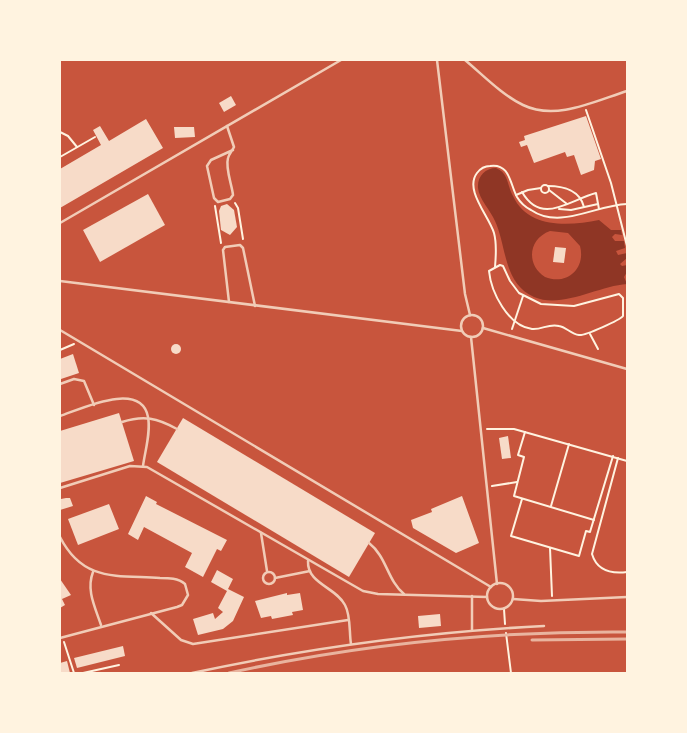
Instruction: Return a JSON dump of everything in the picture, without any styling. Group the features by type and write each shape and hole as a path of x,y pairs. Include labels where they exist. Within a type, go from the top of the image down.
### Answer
{"lane":[{"path":"60,223 341,60"},
{"path":"437,60 464,294 470,315"},
{"path":"465,60 512,98 533,109 557,111 627,91"},
{"path":"227,126 233,150 227,162 233,193 232,198 217,201 214,198 207,166 211,160 233,150"},
{"path":"229,302 224,248 238,244 243,247 255,306"},
{"path":"60,281 462,330 471,337 498,584"},
{"path":"470,315 481,319 483,328 477,336 471,337"},
{"path":"462,330 462,321 470,315"},
{"path":"483,328 627,369"},
{"path":"60,330 491,587"},
{"path":"60,384 74,379 84,381 88,386 94,405"},
{"path":"60,416 116,398 131,399 144,407 148,417 142,466"},
{"path":"122,422 148,417 160,420 176,429"},
{"path":"60,488 125,468 142,466 363,591 378,594 487,597"},
{"path":"261,533 267,572 262,578 265,582 270,584 275,578 310,571"},
{"path":"60,537 73,559 93,572 108,575 175,579 185,584 188,595 182,605 61,638"},
{"path":"369,543 381,555 392,582 404,594"},
{"path":"308,561 313,576 341,598 346,608 351,644"},
{"path":"93,572 90,582 90,593 101,626"},
{"path":"267,572 272,573 275,578"},
{"path":"505,584 510,588 513,598 510,605 504,609 492,606 487,597 491,587 505,584"},
{"path":"472,596 472,630"},
{"path":"513,598 552,600 627,597"},
{"path":"151,613 178,638 193,644 348,620"},
{"path":"192,673 351,644 472,630 544,626"}],"path":[{"path":"584,104 617,205 627,246"},
{"path":"60,132 68,136 77,147"},
{"path":"60,157 95,137"},
{"path":"495,267 494,235 473,188 475,177 487,166 498,166 508,173 516,195 531,211 552,218 567,218 627,204"},
{"path":"516,195 544,186 566,188 581,197 584,207"},
{"path":"548,186 549,190 567,204"},
{"path":"541,188 544,193 549,190"},
{"path":"522,192 529,201 538,207 566,210 598,204"},
{"path":"557,209 581,197 596,193 599,209"},
{"path":"232,198 238,208 243,247"},
{"path":"217,201 214,214 218,236 224,248"},
{"path":"503,266 510,280 523,296 541,304 569,306 619,294 623,298 624,312 621,318 603,325 590,334 577,335 557,325 532,329 516,321 500,301 492,285 489,271 495,267 503,266"},
{"path":"508,336 516,321 523,296"},
{"path":"590,334 598,349"},
{"path":"60,350 79,341"},
{"path":"481,430 501,427 525,432 627,461"},
{"path":"525,432 518,455 524,457 514,496 594,520"},
{"path":"550,507 569,444"},
{"path":"522,499 511,536 579,556 586,531 590,532 613,456"},
{"path":"618,458 592,554 595,562 603,570 613,573 627,572"},
{"path":"487,486 517,482"},
{"path":"603,488 609,489"},
{"path":"550,547 552,600"},
{"path":"504,609 511,673"},
{"path":"61,638 74,673"},
{"path":"83,673 119,666"}],"shaded area":[{"path":"496,168 503,173 520,207 529,215 539,220 563,224 599,220 611,230 621,230 622,235 615,234 612,237 615,241 624,241 625,248 616,251 618,255 627,253 627,258 620,264 622,266 627,265 627,272 624,277 627,284 568,299 556,300 534,297 524,291 511,274 499,231 479,192 478,184 480,177 485,171","holes":["550,231 568,233 580,246 581,254 577,268 573,273 561,279 545,277 539,272 532,259 532,252 537,240"]}],"building":[{"path":"231,96 236,105 224,112 219,103"},
{"path":"586,116 601,159 595,161 594,170 581,175 574,155 567,157 565,152 534,163 527,145 521,147 519,142 525,140 524,136"},
{"path":"146,119 163,148 60,208 60,169 101,145 93,130 100,126 109,141"},
{"path":"174,127 194,127 195,137 175,138"},
{"path":"148,194 165,225 100,262 83,230"},
{"path":"227,204 234,210 237,227 230,235 221,230 219,211 221,206"},
{"path":"555,247 566,248 564,263 553,262"},
{"path":"174,344 178,344 181,349 180,353 174,354 171,351 171,347"},
{"path":"73,354 79,373 61,379 60,359"},
{"path":"119,413 134,461 60,483 60,431"},
{"path":"183,418 375,533 349,577 157,462"},
{"path":"508,436 511,458 502,459 499,438"},
{"path":"146,496 157,502 156,504 227,540 221,551 217,549 203,577 185,567 192,553 144,527 138,540 128,534"},
{"path":"462,496 479,543 456,553 413,528 411,520 432,512 431,509"},
{"path":"70,498 73,506 60,510 61,499"},
{"path":"109,504 119,529 78,545 68,519"},
{"path":"217,570 233,579 228,589 244,597 233,621 223,629 198,635 193,619 213,613 215,619 223,612 218,608 227,591 211,582"},
{"path":"60,579 71,595 62,599 65,605 60,608"},
{"path":"287,593 287,595 300,593 303,610 292,612 293,615 272,619 271,616 261,618 255,601"},
{"path":"440,614 441,626 419,628 418,616"},
{"path":"123,646 125,656 77,668 74,658"},
{"path":"67,661 70,673 61,673 60,663"}],"railway":[{"path":"229,673 327,654 427,641 527,634 627,632"},
{"path":"532,640 627,639"}]}
